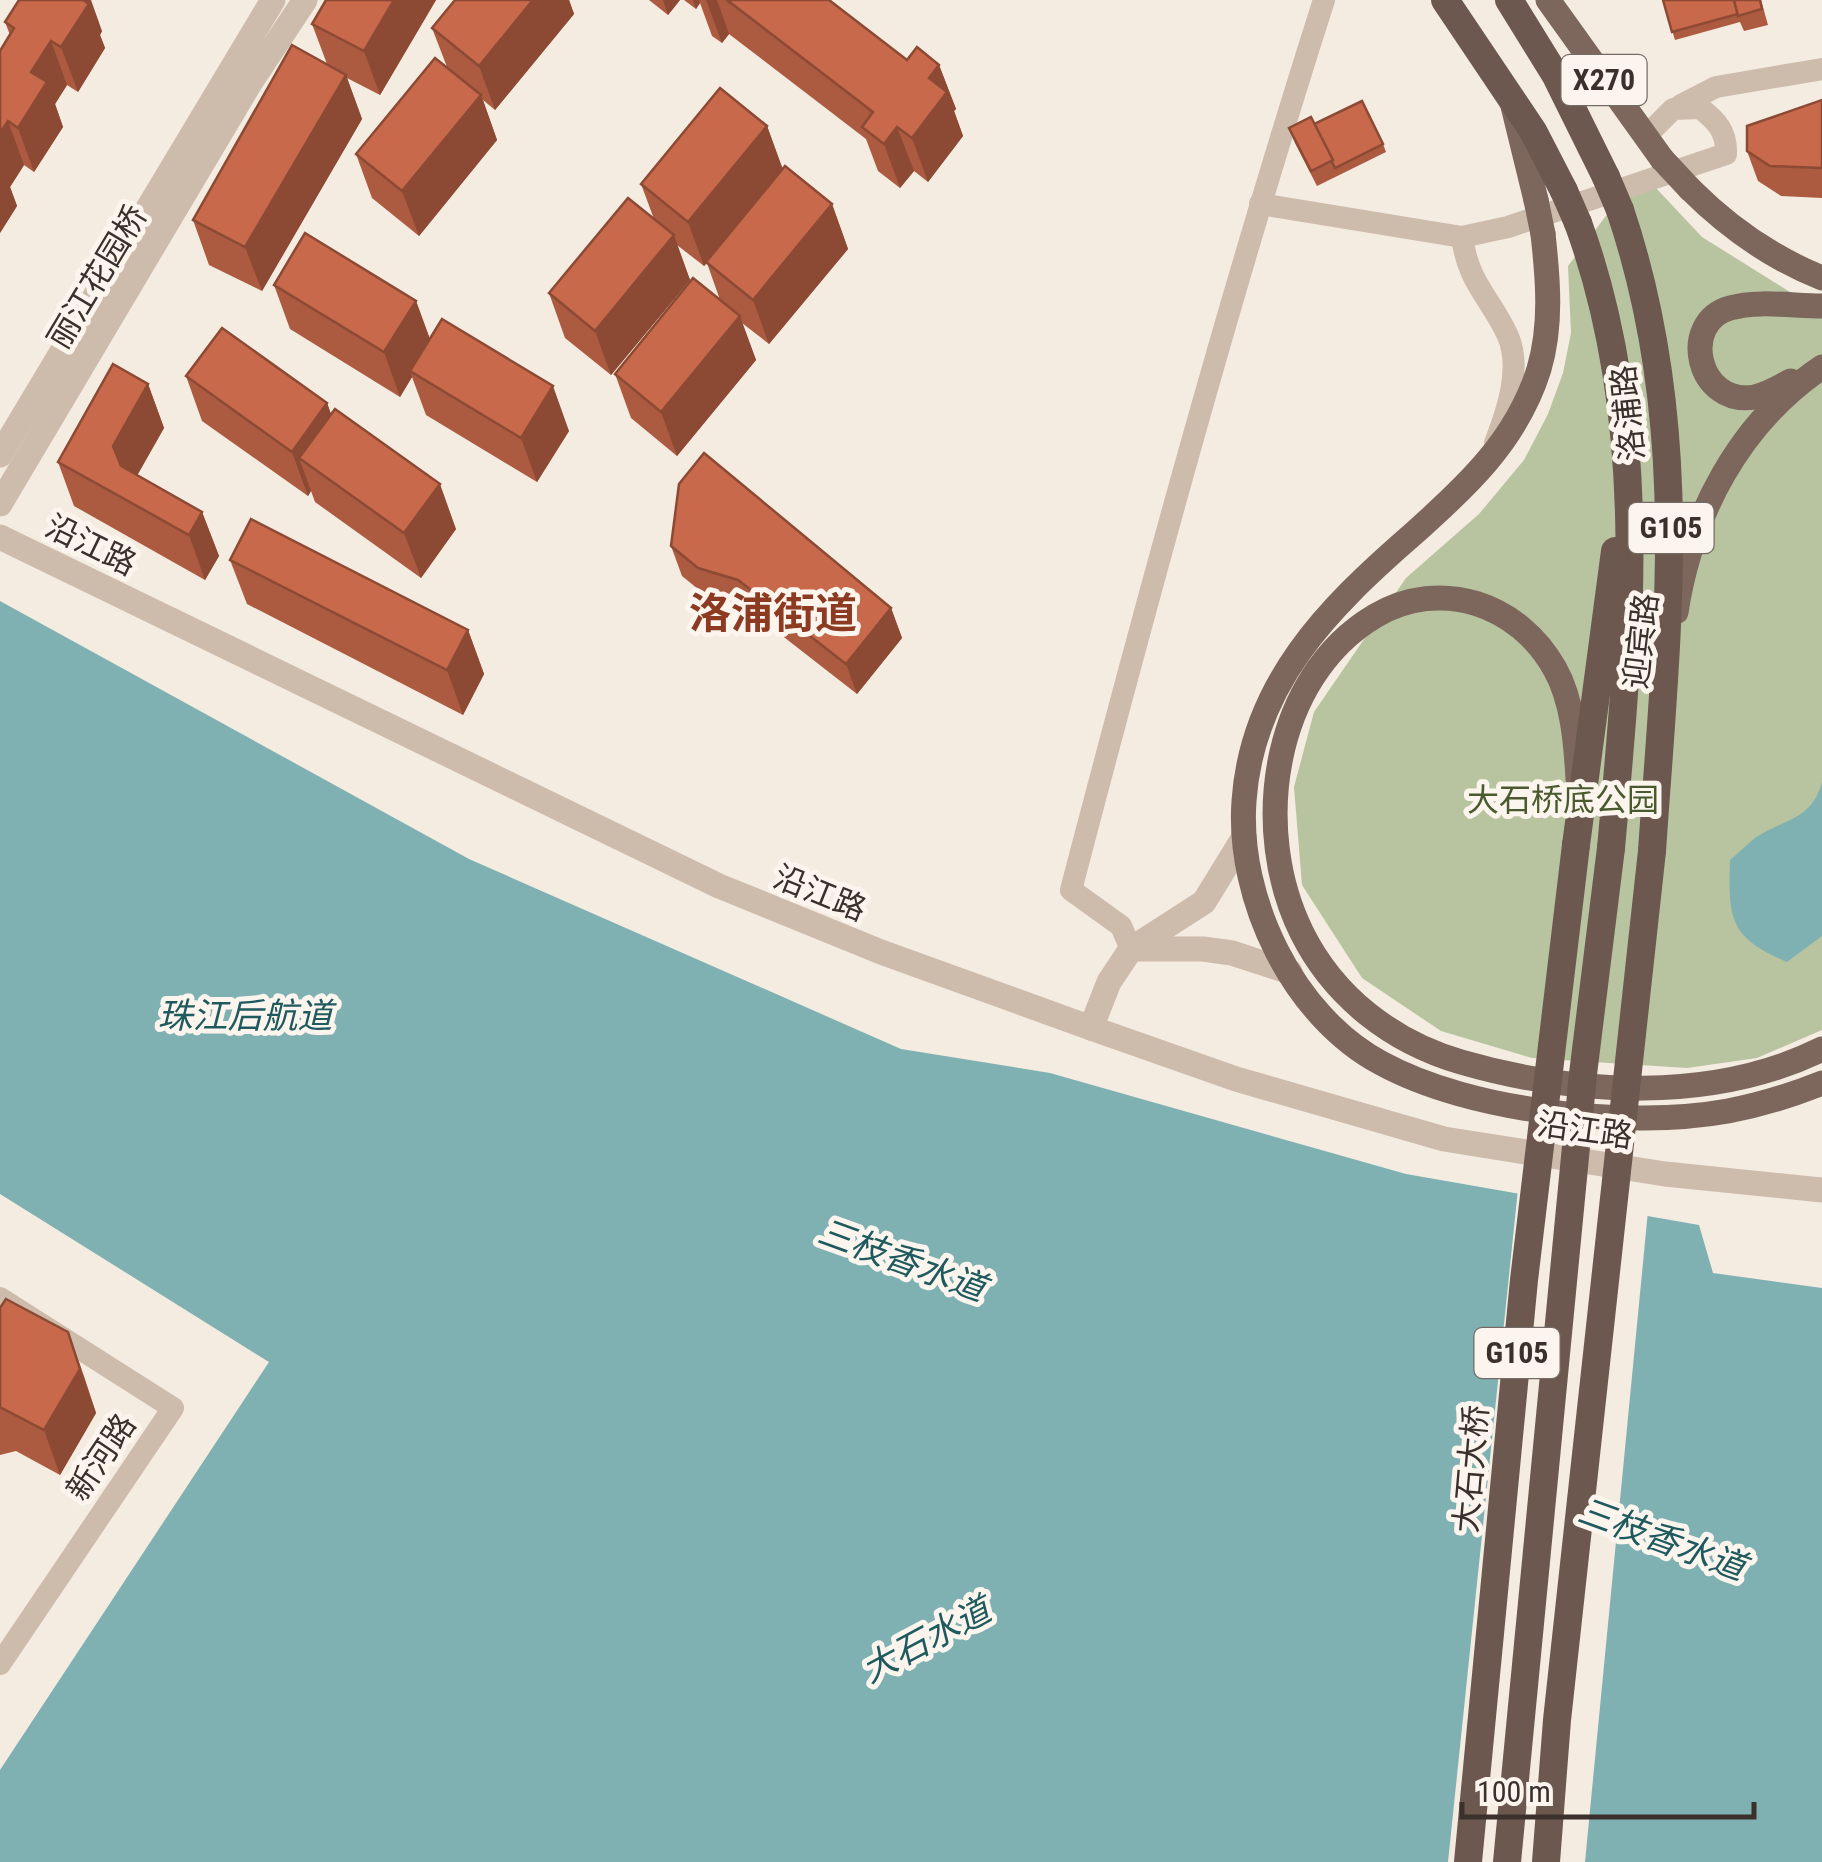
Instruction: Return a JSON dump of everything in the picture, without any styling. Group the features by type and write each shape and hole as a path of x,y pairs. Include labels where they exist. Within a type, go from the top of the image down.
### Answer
{"highway":[{"name":"洛浦路","path":"1445,0 1533,131 1578,224 1609,328 1626,445 1630,617 1611,848 1581,1092 1507,1862"},
{"name":"洛浦路","path":"1509,0 1556,76 1606,177 1640,272 1655,339 1670,488 1668,620 1652,851"},
{"name":"洛浦路","path":"1576,845 1626,445"},
{"name":"大石大桥","path":"1468,1862 1524,1280 1576,845"},
{"name":"G105","path":"1546,1862 1560,1682 1652,851"}],"main road":[{"name":"X270","path":"1548,0 1645,137 1690,189 1750,239 1822,278"},
{"path":"1511,96 1543,234 1548,302 1543,351 1520,414 1488,463 1338,602 1286,667 1267,704 1246,785 1244,836 1256,905 1290,972 1335,1028 1379,1062 1415,1078 1502,1103 1604,1116 1678,1117 1745,1108 1819,1090"},
{"path":"1822,306 1728,308 1706,328 1700,351 1709,380 1734,396 1764,394 1822,367"},
{"name":"迎宾路","path":"1652,851 1673,630 1697,530 1728,466 1750,434 1789,392 1822,367"},
{"path":"1576,845 1577,762 1565,693 1543,650 1512,619 1485,604 1459,598 1406,603 1363,624 1317,672 1292,720 1278,774 1274,827 1278,862 1293,914 1310,948 1331,978 1376,1022 1428,1052 1468,1064 1514,1076 1608,1086 1673,1086 1736,1079 1800,1060 1822,1048"}],"street":[{"path":"240,78 272,0"},
{"path":"240,78 305,0"},
{"path":"1131,949 1121,926 1072,890 1260,204 1324,0"},
{"path":"1645,137 1673,109 1716,87 1822,69"},
{"name":"丽江花园桥","path":"0,455 240,78"},
{"name":"丽江花园桥","path":"0,504 240,78"},
{"path":"1260,204 1462,237 1508,227 1726,154 1718,122 1700,108 1673,109"},
{"path":"1462,237 1466,265 1510,340 1513,382 1488,463"},
{"name":"沿江路","path":"0,536 719,886 881,952 1091,1028 1236,1079 1444,1140 1665,1174 1822,1190"},
{"path":"1091,1028 1109,982 1131,949 1204,902 1244,836"},
{"path":"1131,949 1204,949 1243,956 1290,972"},
{"name":"新河路","path":"0,1298 174,1408 0,1664"}],"green space":[{"name":"大石桥底公园","path":"1640,171 1702,237 1822,312 1822,1030 1757,1058 1687,1068 1532,1058 1441,1031 1362,978 1302,885 1294,787 1314,712 1406,578 1479,514 1524,460 1548,414 1563,373 1571,333 1568,266"}],"water":[{"path":"0,601 469,859 901,1049 1050,1073 1406,1174 1699,1225 1713,1273 1822,1288 1822,1862 0,1862 0,1770 269,1362 0,1194"},
{"path":"1822,782 1822,936 1787,962 1754,944 1736,924 1730,898 1730,860 1755,838 1803,812 1811,805"}],"pier":[{"path":"1518,1189 1648,1211 1585,1862 1448,1862"}],"building":[{"path":"19,0 83,0 89,4 61,47 51,41 31,72 47,82 18,128 8,121 0,133 0,51 14,28 5,22"},
{"path":"326,0 394,0 364,51 312,24"},
{"path":"455,0 533,0 479,66 432,28"},
{"path":"727,0 829,0 907,60 917,47 939,65 929,78 947,92 912,138 897,127 884,144 862,127 873,112"},
{"path":"1663,0 1734,0 1738,14 1672,32"},
{"path":"1734,0 1760,0 1762,9 1738,16"},
{"path":"292,45 346,75 245,247 193,220"},
{"path":"435,58 481,95 402,191 356,154"},
{"path":"720,88 767,126 688,222 641,184"},
{"path":"1822,100 1822,168 1770,166 1747,151 1747,126"},
{"path":"1362,101 1383,144 1335,168 1314,124"},
{"path":"1311,117 1333,160 1311,171 1289,128"},
{"path":"785,166 832,204 753,300 706,262"},
{"path":"628,198 674,235 595,331 549,293"},
{"path":"305,233 416,301 384,352 274,285"},
{"path":"693,278 740,316 661,412 615,374"},
{"path":"442,319 553,386 521,438 410,371"},
{"path":"222,328 327,403 292,452 186,376"},
{"path":"113,364 148,384 113,446 121,466 202,512 189,535 58,462"},
{"path":"335,409 440,484 404,533 299,458"},
{"path":"704,453 891,608 846,664 738,580 698,568 671,546 679,484"},
{"path":"251,519 468,630 447,670 230,560"},
{"path":"6,1299 68,1332 80,1369 44,1430 0,1407 0,1308"}],"district":[{"name":"洛浦街道","path":"773,613"}],"water label":[{"name":"珠江后航道","path":"245,1016"},
{"name":"三枝香水道","path":"902,1260"},
{"name":"三枝香水道","path":"1662,1539"},
{"name":"大石水道","path":"926,1640"}]}
